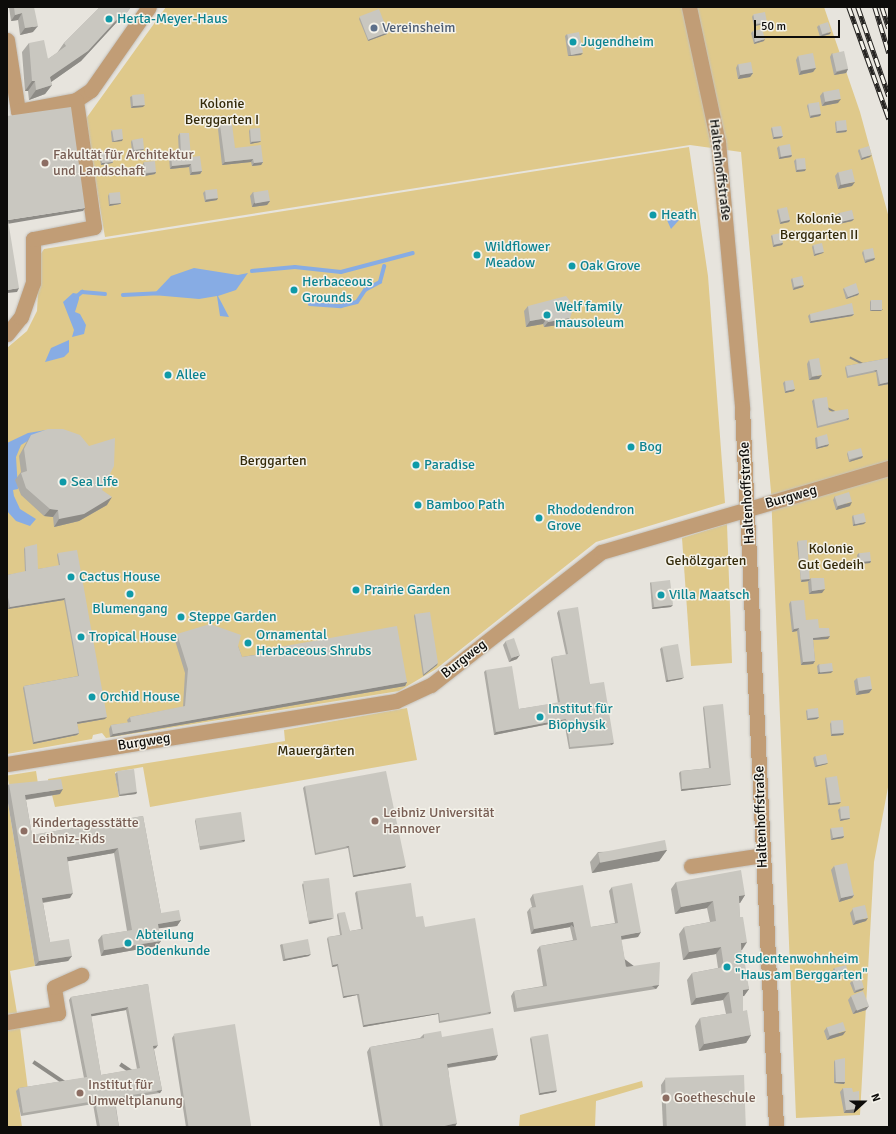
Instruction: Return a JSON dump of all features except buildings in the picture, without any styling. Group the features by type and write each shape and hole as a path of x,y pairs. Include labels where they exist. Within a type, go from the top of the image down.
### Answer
{"street":[{"path":"7,40 18,111 76,100 91,90 149,7"},
{"name":"Haltenhoffstraße","path":"689,7 718,142 749,509 776,1127"},
{"path":"7,334 21,316 33,283 33,239 94,227 76,100"},
{"name":"Burgweg","path":"7,764 396,701 431,685 601,552 889,468"},
{"path":"691,866 763,855"},
{"path":"7,1022 58,1013 54,987 81,974"}],"green space":[{"path":"166,7 824,7 860,112 889,218 889,782 874,862 860,1115 796,1118 771,492 741,152 690,145 105,237 85,120"},
{"name":"Berggarten","path":"689,147 708,276 725,503 596,542 436,669 399,691 106,738 102,733 93,735 92,739 7,754 7,348 27,331 37,311 40,255 44,249"},
{"name":"Gehölzgarten","path":"727,524 732,663 691,666 682,538"},
{"name":"Mauergärten","path":"407,708 417,760 150,807 143,767 115,772 119,797 55,807 48,779 285,741 284,730"},
{"path":"36,771 38,784 9,788 7,776"},
{"path":"7,797 35,966 10,971 17,1013 7,1014"},
{"path":"20,1027 28,1090 17,1092 22,1127 7,1127 7,1029"},
{"path":"642,1081 643,1087 596,1101 595,1127 519,1127 520,1115"}],"water":[{"path":"674,210 679,220 671,229 666,218"},
{"path":"194,268 238,275 248,273 236,290 218,296 229,317 220,316 217,296 199,299 153,295 171,276"},
{"path":"73,293 79,294 75,312 80,314 86,325 84,334 72,337 74,330 63,302"},
{"path":"69,340 69,352 64,357 45,362 51,348"},
{"path":"46,430 21,445 16,457 18,489 13,490 14,496 20,509 36,519 30,526 16,521 7,511 7,443 28,433"}],"waterway":[{"path":"252,271 295,267 341,272 413,253"},
{"path":"310,304 341,306 357,302 365,290 380,282 384,267"},
{"path":"76,297 82,292 105,294"},
{"path":"123,295 158,293"}],"railway":[{"path":"849,7 889,119"},
{"path":"858,7 889,96"},
{"path":"875,7 889,53"},
{"path":"882,7 889,28"}],"place":[{"name":"Herta-Meyer-Haus","path":"109,19"},
{"name":"Vereinsheim","path":"374,28"},
{"name":"Jugendheim","path":"573,42"},
{"name":"Fakultät für Architektur und Landschaft","path":"45,163"},
{"name":"Heath","path":"653,215"},
{"name":"Wildflower Meadow","path":"477,255"},
{"name":"Oak Grove","path":"572,266"},
{"name":"Herbaceous Grounds","path":"294,290"},
{"name":"Welf family mausoleum","path":"547,315"},
{"name":"Allee","path":"168,375"},
{"name":"Bog","path":"631,447"},
{"name":"Paradise","path":"416,465"},
{"name":"Sea Life","path":"63,482"},
{"name":"Bamboo Path","path":"418,505"},
{"name":"Rhododendron Grove","path":"539,518"},
{"name":"Cactus House","path":"71,577"},
{"name":"Prairie Garden","path":"356,590"},
{"name":"Blumengang","path":"130,594"},
{"name":"Villa Maatsch","path":"661,595"},
{"name":"Steppe Garden","path":"181,617"},
{"name":"Tropical House","path":"81,637"},
{"name":"Ornamental Herbaceous Shrubs","path":"248,643"},
{"name":"Orchid House","path":"92,697"},
{"name":"Institut für Biophysik","path":"540,717"},
{"name":"Leibniz Universität Hannover","path":"375,821"},
{"name":"Kindertagesstätte Leibniz-Kids","path":"24,831"},
{"name":"Abteilung Bodenkunde","path":"128,943"},
{"name":"Studentenwohnheim \"Haus am Berggarten\"","path":"727,967"},
{"name":"Institut für Umweltplanung","path":"80,1093"},
{"name":"Goetheschule","path":"666,1098"}],"park label":[{"name":"Kolonie Berggarten I","path":"222,112"},
{"name":"Kolonie Berggarten II","path":"819,228"},
{"name":"Kolonie Gut Gedeih","path":"831,558"}]}
